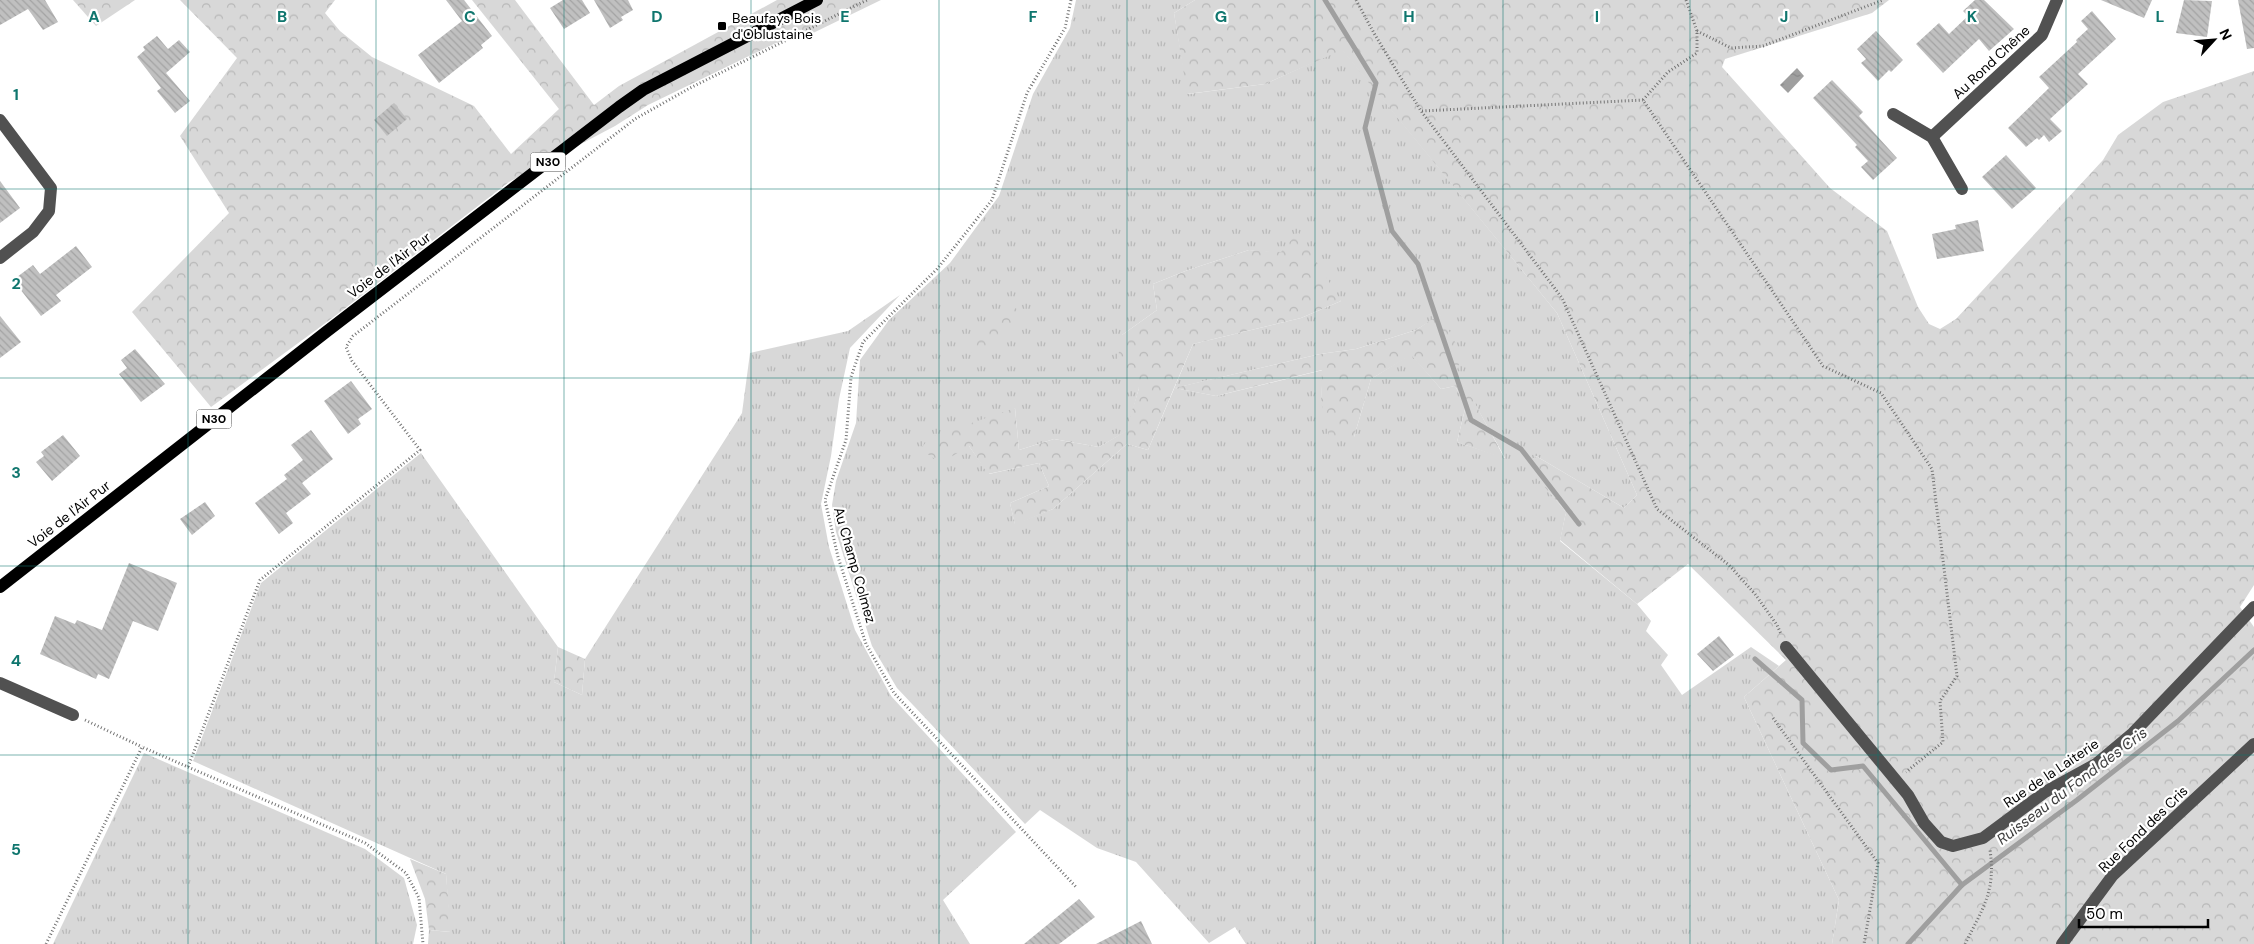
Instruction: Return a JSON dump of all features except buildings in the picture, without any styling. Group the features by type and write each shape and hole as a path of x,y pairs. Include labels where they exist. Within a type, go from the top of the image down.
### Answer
{"main road":[{"name":"Voie de l'Air Pur","path":"0,587 310,344 619,107 644,90 818,0"}],"street":[{"name":"Au Rond Chêne","path":"1932,137 2042,36 2057,0"},
{"path":"1893,114 1932,137 1962,189"},
{"path":"0,120 51,188 49,211 33,232 0,258"},
{"name":"Rue de la Laiterie","path":"1786,647 1908,795 1924,824 1941,842 1953,846 1983,838 2045,792 2096,764 2133,732 2254,607"},
{"path":"0,683 73,715"},
{"name":"Rue Fond des Cris","path":"2062,944 2113,875 2254,744"}],"path":[{"path":"188,767 260,580 420,450 352,361 346,347 353,336 635,119 690,88 867,0"},
{"name":"Au Champ Colmez","path":"1071,0 1065,28 1027,93 992,200 938,270 863,342 852,377 846,440 825,500 838,557 866,644 894,693 1077,888"},
{"path":"1356,0 1421,111 1562,298 1657,509 1729,565 1756,594 1777,625 1786,647"},
{"path":"1421,111 1643,100 1668,72 1697,53 1697,31 1686,0"},
{"path":"1697,31 1731,48 1763,46 1884,0"},
{"path":"1643,100 1823,366 1881,393 1932,469 1956,676 1940,701 1943,742 1896,780"},
{"path":"73,715 142,748 365,843 406,873 419,898 423,944"},
{"path":"1773,718 1878,864 1864,944"},
{"path":"46,944 142,748"},
{"path":"1965,944 1987,900 1993,872 1988,834"}],"green space":[{"path":"73,0 135,0 96,26"},
{"path":"180,0 335,0 325,13 340,31 372,57 474,106 511,154 559,109 472,0 515,0 594,105 619,86 777,0 881,0 813,33 776,43 648,105 615,126 509,182 335,316 211,407 132,312 229,213 180,136 237,58"},
{"path":"1076,0 1195,0 1174,13 1188,94 1265,84 1342,49 1557,313 1637,495 1624,508 1536,456 1527,465 1566,512 1560,541 1637,604 1651,621 1646,631 1668,655 1661,665 1682,695 1751,647 1779,666 1744,697 1839,900 1832,944 1246,944 1235,927 1209,943 1136,862 1097,848 1040,810 1025,824 897,688 872,646 836,532 832,505 836,481 856,423 860,360 889,320 950,263 999,196 1033,94 1070,28","holes":["1249,250 1281,253 1341,301 1301,318 1193,344 1148,450 1127,444 1053,509 1015,524 1010,503 1049,486 1039,463 989,474 969,446 1015,408 1019,450 1054,439 1099,447 1127,431 1139,388 1122,335 1157,310 1153,284 1188,270","1440,315 1456,370 1505,458 1457,442 1466,405 1455,386 1441,389 1411,354 1371,379 1354,437 1321,401 1323,370 1216,396 1175,388 1320,354 1356,349 1416,330"]},
{"path":"1195,0 1889,0 1872,13 1725,59 1722,67 1830,188 1887,231 1918,307 1929,324 1940,329 1956,319 2103,160 2118,135 2163,102 2254,71 2254,585 2240,607 2254,627 2254,944 1832,944 1839,900 1744,697 1786,660 1688,564 1637,604 1560,540 1566,512 1526,465 1536,456 1624,508 1637,495 1557,313 1342,50 1265,84 1187,94 1174,13"},
{"path":"1298,232 1341,301 1301,318 1193,344 1148,450 1127,444 1053,509 1015,525 1010,503 1049,486 1039,463 988,474 969,446 941,463 920,449 931,437 1015,408 1019,450 1054,439 1099,447 1126,431 1139,388 1116,368 1122,335 1157,310 1153,284 1188,270 1249,250 1281,252"},
{"path":"900,295 850,348 821,504 829,547 855,630 891,696 1016,832 943,900 970,944 428,944 429,930 450,932 446,874 193,761 261,583 421,453 558,647 554,682 582,695 585,659 742,413 750,353 848,331"},
{"path":"1014,306 1026,320 981,359 970,351 979,329"},
{"path":"1440,314 1462,355 1457,370 1505,459 1457,442 1466,405 1455,386 1441,389 1411,355 1371,379 1354,437 1330,441 1321,401 1322,370 1216,396 1174,388 1320,354 1356,349 1416,330"},
{"path":"558,647 585,659 582,695 554,682"},
{"path":"144,753 365,849 404,878 417,925 413,944 53,944"},
{"path":"410,859 446,874 451,932 429,930 425,899"}],"water":[{"path":"1797,68 1804,76 1788,93 1780,85"}],"waterway":[{"path":"1325,0 1376,83 1365,128 1392,231 1418,264 1471,420 1521,449 1579,524"},
{"name":"Ruisseau du Fond des Cris","path":"1908,944 1962,885 2077,800 2178,721 2254,650"},
{"path":"1755,659 1802,700 1803,743 1831,770 1863,766 1962,885"}],"place":[{"name":"Beaufays Bois d'Oblustaine","path":"722,26"}]}
